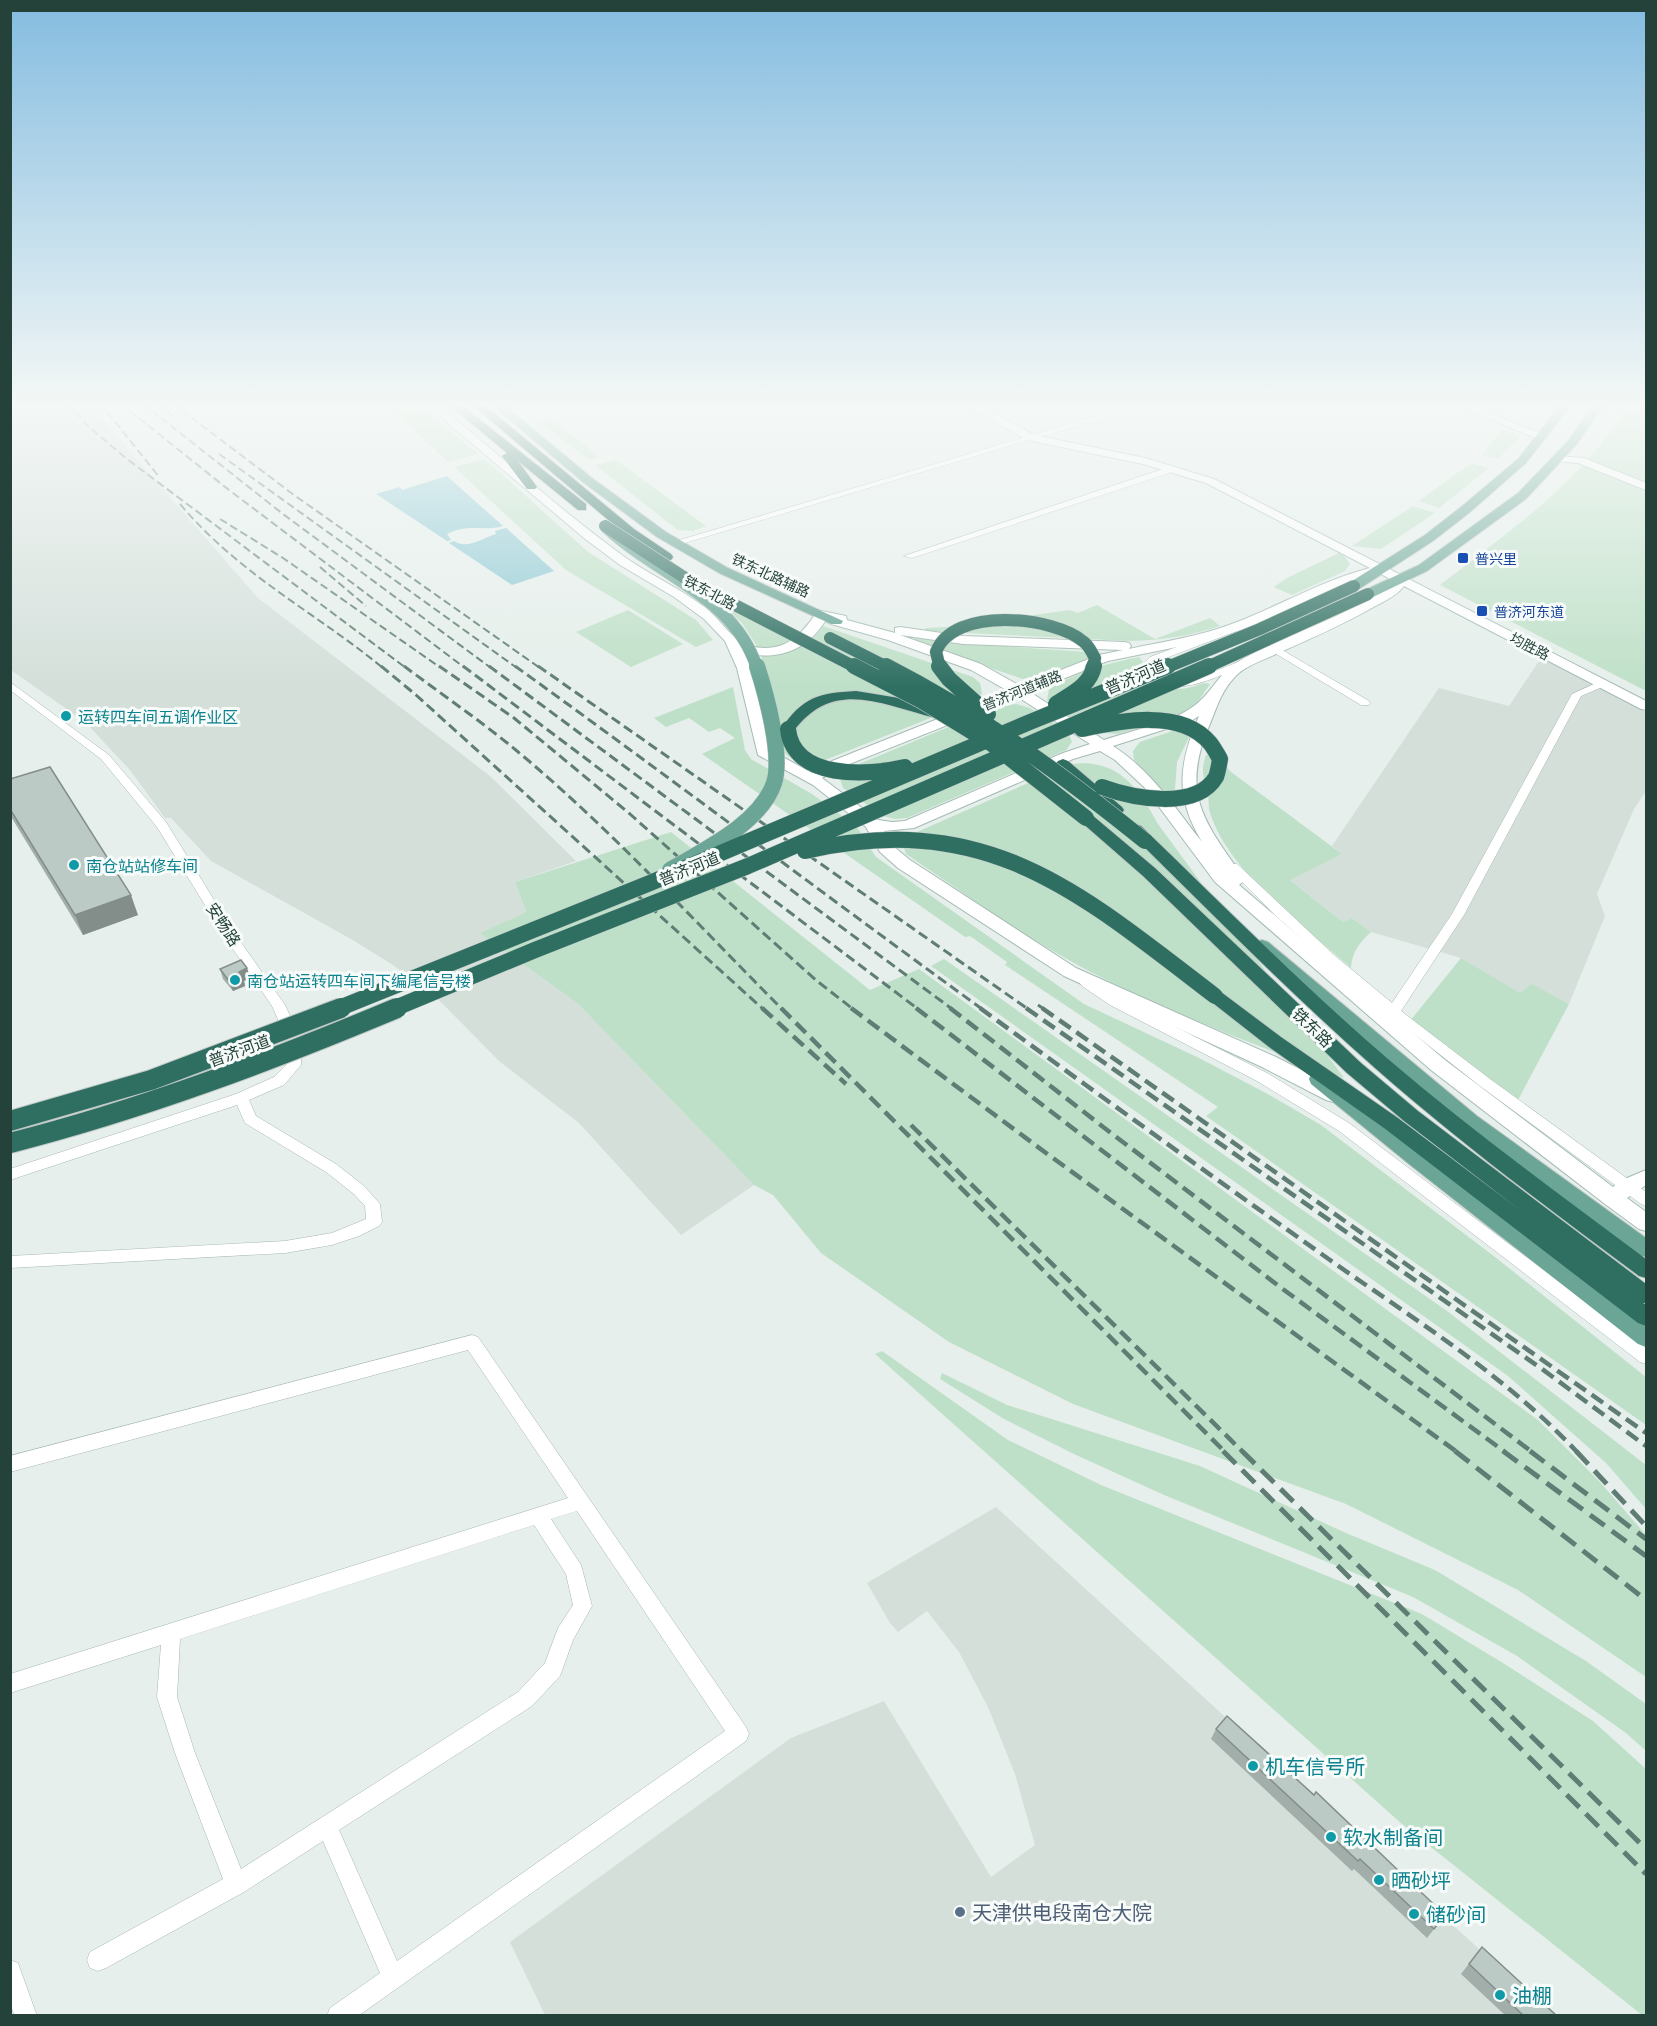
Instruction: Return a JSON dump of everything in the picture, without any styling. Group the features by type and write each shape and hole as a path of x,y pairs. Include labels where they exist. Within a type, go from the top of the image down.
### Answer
{"highway":[{"name":"铁东北路","path":"569,498 605,526 696,585 904,690 992,744"},
{"name":"铁东北路","path":"589,498 630,532 667,556 740,596 904,675 1008,737"},
{"name":"普济河道","path":"10,1121 109,1093 209,1060 650,883 1030,722 1260,629 1354,585"},
{"name":"普济河道","path":"10,1143 136,1107 266,1062 533,951 745,867 1368,594"},
{"path":"986,713 942,672 936,659 939,646 955,630 976,622 1000,618 1034,621 1058,628 1077,637 1090,650 1095,661 1093,673 1082,686 1030,722"},
{"path":"904,675 936,686 986,713 1063,764 1112,792 1138,798 1163,800 1193,794 1207,787 1218,774 1220,759 1213,747 1194,731 1151,720 1127,720 1043,738"},
{"path":"948,718 892,699 865,695 847,696 826,699 810,706 793,720 788,734 794,748 812,762 831,770 854,774 886,771 964,750"},
{"name":"铁东路","path":"1008,737 1073,783 1145,842 1236,924 1308,997 1382,1064 1489,1153 1647,1270"},
{"name":"铁东路","path":"992,744 1034,775 1124,849 1354,1068 1411,1116 1647,1295"},
{"path":"1063,764 1112,805 1145,842"},
{"path":"745,867 822,846 888,840 957,846 994,855 1035,871 1066,887 1275,1042 1391,1123 1647,1317"}],"main road":[{"name":"铁东北路辅路","path":"612,498 675,543 711,563 836,621"},
{"path":"1354,585 1384,568 1479,498"},
{"path":"1368,594 1404,578 1440,556 1520,498"},
{"path":"605,526 634,554 717,608 742,633 755,656 777,768 773,788 764,804 742,824 650,883"},
{"path":"1236,924 1470,1121 1647,1250"},
{"path":"1275,1042 1341,1099 1647,1338"}],"street":[{"name":"铁东北路","path":"544,498 588,535 709,616 734,645 744,668 763,752 818,782 873,824"},
{"path":"675,543 829,498"},
{"path":"909,556 1086,498"},
{"path":"1242,498 1384,568"},
{"path":"1249,498 1384,568"},
{"name":"均胜路","path":"1384,568 1647,700"},
{"name":"普济河道辅路","path":"1384,568 1350,577 1228,633 1154,659 1145,667 1146,671 1153,677 1178,686 1192,684 1277,650 1337,622 1391,592 1404,578"},
{"name":"均胜路","path":"1404,578 1647,706"},
{"path":"734,645 751,653 768,652 789,646 806,638 822,615 867,626 963,640 1116,646 1168,644"},
{"path":"836,621 892,637 976,667 1104,744 1132,766 1150,785 1207,863 1221,878 1438,1065 1620,1192 1647,1200"},
{"name":"普济河道辅路","path":"818,782 818,775 826,769 1104,658 1240,626"},
{"path":"1277,650 1365,703"},
{"name":"普济河道辅路","path":"873,824 892,827 908,825 1068,756 1186,718 1201,708 1216,693 1228,675 1243,664"},
{"path":"1394,1011 1458,915 1577,694 1603,683"},
{"name":"安畅路","path":"10,685 105,758 162,825 230,936 278,1005 295,1042 294,1065 279,1081 241,1098 12,1176"},
{"path":"1216,693 1193,751 1188,783 1192,810 1210,844 1265,917"},
{"path":"873,824 886,849 904,864 1115,1002 1263,1077 1344,1127 1647,1357"},
{"path":"1210,844 1281,915 1394,1011 1534,1119 1620,1192 1647,1223"},
{"path":"1070,972 1248,1053 1391,1123"},
{"path":"10,1262 258,1248 325,1241 354,1234 374,1222 372,1204 359,1190 330,1168 250,1119 241,1098"},
{"path":"1620,1192 1647,1177"},
{"path":"10,1464 472,1342 739,1734 338,2016"},
{"path":"10,1684 580,1502"},
{"path":"98,1960 236,1884 525,1699 553,1669 565,1635 583,1606 574,1571 538,1515"},
{"path":"171,1632 167,1696 185,1753 236,1884"},
{"path":"327,1826 393,1977"},
{"path":"10,1971 26,2016"}],"shaded area":[{"path":"11,498 170,498 258,598 490,776 576,861 515,882 526,912 480,933 577,1003 754,1185 681,1235 579,1123 499,1061 436,997 393,965 351,939 211,861 171,818 165,818 130,770 85,722 11,670"},
{"path":"1541,658 1646,712 1646,791 1634,809 1597,894 1605,916 1569,1004 1532,985 1520,994 1461,958 1371,932 1352,918 1343,922 1289,879 1342,854 1332,846 1439,688 1509,706"},
{"path":"996,1507 1551,2015 545,2015 510,1942 791,1738 884,1701 991,1877 1035,1845 1015,1774 988,1707 959,1652 927,1611 898,1632 890,1623 867,1583"}],"green space":[{"path":"487,498 528,498 588,552 696,620 713,640 696,647 566,570"},
{"path":"637,498 667,498 706,526 693,531 678,530"},
{"path":"1424,498 1452,498 1439,508 1419,501"},
{"path":"1550,498 1646,498 1646,691 1440,585"},
{"path":"1413,506 1435,513 1381,549 1352,546"},
{"path":"1341,552 1350,564 1345,571 1292,595 1274,587 1287,578"},
{"path":"1097,605 1155,639 1210,618 1220,626 1176,637 1153,640 1130,641 924,631 926,628 1070,610 1078,613"},
{"path":"730,608 797,640 780,647 760,651 742,623 725,609"},
{"path":"628,610 683,644 631,667 576,632"},
{"path":"823,626 973,677 980,683 982,694 928,719 820,762 797,761 785,753 761,655 788,650 804,644 811,640"},
{"path":"923,635 1013,647 1103,653 1038,677 1023,679 927,647 914,639"},
{"path":"1139,657 1143,662 1139,672 1155,685 1178,689 1210,684 1197,703 1177,718 1117,734 1093,732 1047,700 1049,689 1070,678 1104,665"},
{"path":"733,687 745,750 751,759 812,794 857,827 876,857 1084,1004 1197,1057 1321,1125 1495,1257 1646,1377 1646,1425 1206,1116 1218,1107 1005,965 1007,962 970,936 965,937 702,754 735,738 720,728 709,732 689,718 666,727 654,718"},
{"path":"1016,704 1030,708 1068,732 1072,742 1066,750 907,818 895,819 883,816 843,788 840,779 842,771 997,707"},
{"path":"1196,723 1177,762 1174,803 1134,760 1133,751 1140,742"},
{"path":"1214,753 1231,772 1342,854 1290,880 1343,922 1352,918 1371,932 1357,948 1351,968 1270,898 1234,857 1209,811 1203,771 1206,755"},
{"path":"1071,764 1099,765 1121,775 1138,792 1158,824 1344,1078 1179,1013 1083,968 1015,928 906,854 901,839"},
{"path":"671,832 870,990 919,969 1538,1420 1600,1482 1646,1535 1646,1677 1518,1590 1346,1504 1073,1404 949,1342 821,1253 773,1195 754,1185 577,1003 480,933 526,912 515,882"},
{"path":"1461,958 1520,993 1532,984 1569,1004 1518,1100 1410,1021"},
{"path":"944,959 1447,1311 1646,1465 1646,1509 1606,1463 1508,1376 931,966"},
{"path":"882,1351 1008,1440 1101,1485 1422,1614 1593,1721 1646,1769 1646,2015 1642,2015 1402,1824 875,1354"},
{"path":"942,1373 1007,1405 1200,1466 1346,1533 1435,1570 1586,1661 1646,1704 1646,1751 1626,1733 1517,1656 1413,1597 1164,1495 1074,1454 1004,1419 940,1379"}],"water":[{"path":"381,498 471,498 503,526 455,531 447,534 451,540 447,541"},
{"path":"506,528 554,571 512,585 449,543 454,541 470,544"}],"building":[{"name":"南仓站站修车间","path":"50,767 131,895 75,915 10,809 10,779"},
{"path":"241,960 247,968 239,972 242,976 229,981 220,969"},
{"path":"1227,1716 1314,1795 1316,1792 1445,1915 1434,1929 1216,1729"},
{"path":"1482,1947 1557,2016 1524,2016 1469,1964"}],"railway":[{"path":"178,498 406,668"},
{"path":"239,498 465,668"},
{"path":"262,498 491,668"},
{"path":"280,498 517,668"},
{"path":"298,498 540,668"},
{"path":"180,504 227,552 383,668"},
{"path":"220,519 283,558 441,668"},
{"path":"320,567 366,606"},
{"path":"381,666 416,695 763,1009"},
{"path":"404,666 489,729 552,781 620,844 782,1009"},
{"path":"439,666 514,718 630,814 817,981 853,1009"},
{"path":"463,666 918,1009"},
{"path":"489,666 952,1009"},
{"path":"515,666 982,1009"},
{"path":"538,666 1028,1009"},
{"path":"1038,1005 1044,1009"},
{"path":"762,1008 846,1084"},
{"path":"851,1008 1457,1452"},
{"path":"916,1008 1280,1287 1505,1452"},
{"path":"950,1008 1532,1452"},
{"path":"980,1008 1242,1198 1459,1350 1520,1398 1576,1451"},
{"path":"1026,1008 1542,1369 1646,1446"},
{"path":"1042,1008 1646,1433"},
{"path":"782,1009 1225,1452"},
{"path":"911,1125 1243,1452"},
{"path":"1223,1451 1646,1874"},
{"path":"1242,1451 1646,1849"},
{"path":"1455,1451 1646,1600"},
{"path":"1503,1451 1646,1556"},
{"path":"1530,1451 1646,1539"},
{"path":"1576,1451 1646,1526"}],"place":[{"name":"普兴里","path":"1463,558"},
{"name":"普济河东道","path":"1482,611"},
{"name":"运转四车间五调作业区","path":"66,716"},
{"name":"南仓站站修车间","path":"74,865"},
{"name":"南仓站运转四车间下编尾信号楼","path":"235,980"},
{"name":"机车信号所","path":"1253,1766"},
{"name":"软水制备间","path":"1331,1837"},
{"name":"晒砂坪","path":"1379,1880"},
{"name":"天津供电段南仓大院","path":"960,1912"},
{"name":"储砂间","path":"1414,1914"},
{"name":"油棚","path":"1500,1995"}]}
